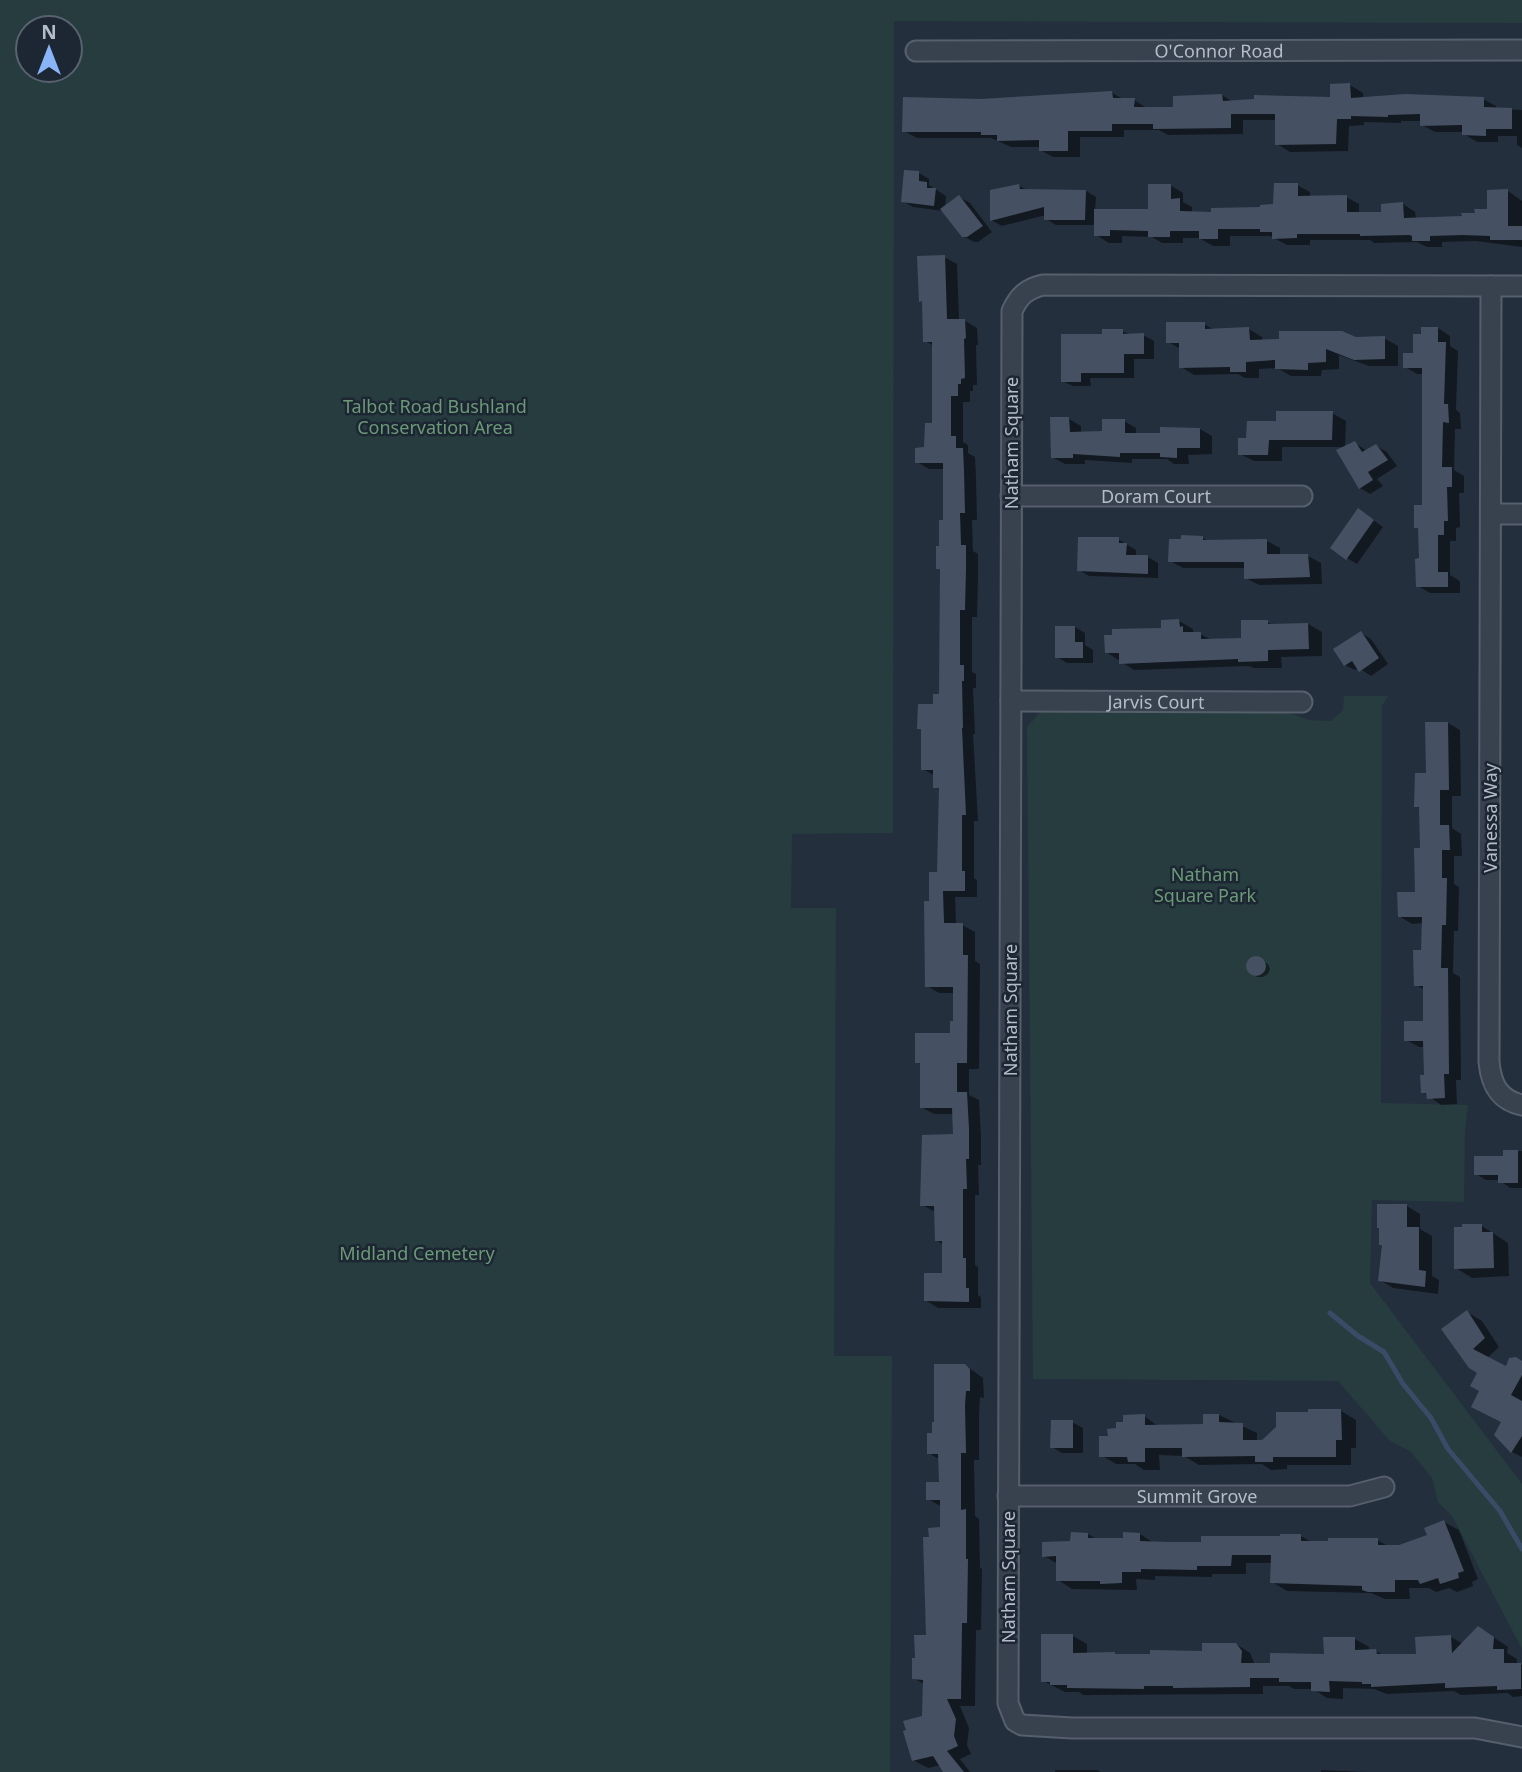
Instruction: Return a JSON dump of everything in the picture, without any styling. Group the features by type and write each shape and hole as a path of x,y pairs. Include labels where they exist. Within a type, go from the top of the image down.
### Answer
{"street":[{"name":"O'Connor Road","path":"916,51 1522,50"},
{"name":"Natham Square","path":"1522,286 1043,285 1023,292 1012,311 1008,1496 1008,1703 1015,1721 1022,1725 1086,1728 1475,1728 1522,1737"},
{"name":"Vanessa Way","path":"1491,286 1489,1062 1491,1080 1502,1095 1522,1105"},
{"name":"Doram Court","path":"1011,496 1302,496"},
{"path":"1491,514 1522,514"},
{"name":"Jarvis Court","path":"1011,701 1302,702"},
{"name":"Summit Grove","path":"1008,1496 1350,1496 1384,1487"}],"green space":[{"path":"0,0 1522,0 1522,23 894,21 893,833 792,834 791,908 836,908 834,1356 892,1356 890,1772 0,1772"},
{"name":"Natham Square Park","path":"1344,696 1388,696 1382,706 1381,1103 1468,1105 1464,1202 1372,1200 1370,1283 1522,1484 1522,1649 1452,1516 1438,1502 1432,1478 1410,1451 1390,1441 1338,1381 1033,1379 1027,727 1043,709 1275,708 1309,720 1331,721 1343,710"}],"building":[{"path":"1350,83 1351,98 1405,94 1484,97 1484,107 1512,108 1512,129 1486,129 1486,136 1462,135 1462,125 1420,126 1420,114 1351,116 1351,119 1337,119 1336,144 1275,145 1275,114 1231,114 1231,128 1153,129 1153,124 1112,124 1112,131 1068,131 1068,151 1039,151 1039,140 997,141 997,135 981,135 981,132 902,132 903,97 981,99 1112,91 1113,98 1135,98 1134,107 1173,107 1173,96 1222,94 1223,101 1254,99 1254,95 1330,97 1330,84"},
{"path":"904,170 919,171 919,181 927,182 927,188 936,188 934,206 901,202"},
{"path":"1274,183 1298,183 1298,196 1347,195 1347,212 1381,212 1381,204 1403,202 1404,218 1475,213 1474,209 1487,209 1487,190 1508,189 1508,226 1522,226 1522,240 1490,240 1490,236 1462,235 1430,236 1430,241 1412,241 1412,236 1409,235 1360,234 1297,234 1297,238 1272,239 1272,232 1260,232 1260,229 1218,229 1218,239 1199,239 1199,231 1170,231 1170,237 1148,237 1148,231 1110,230 1110,236 1094,236 1094,209 1148,209 1148,184 1171,184 1171,199 1180,198 1180,211 1211,212 1211,208 1260,207 1273,204"},
{"path":"1019,184 1020,189 1086,190 1085,220 1044,220 1044,207 990,221 990,190"},
{"path":"959,195 983,226 967,237 962,237 940,209"},
{"path":"945,255 947,319 965,319 966,338 965,378 958,384 958,396 951,396 951,436 956,436 956,448 963,448 964,470 965,513 960,513 961,545 966,545 966,569 965,610 960,610 960,665 964,665 962,728 966,815 962,815 962,871 965,871 965,891 943,891 944,923 963,923 963,955 968,955 967,1063 957,1063 957,1092 967,1092 969,1159 966,1159 967,1189 963,1189 963,1258 966,1258 969,1302 924,1301 924,1273 942,1273 942,1241 935,1241 934,1206 920,1206 922,1135 953,1134 952,1108 920,1108 920,1063 915,1063 915,1033 950,1033 950,1021 953,1021 953,987 925,987 924,901 929,901 929,872 937,872 939,788 933,788 933,770 921,770 921,729 917,729 918,704 933,704 933,694 939,694 940,569 936,569 936,546 939,546 939,520 943,520 943,463 915,463 915,448 924,447 925,423 932,423 932,342 923,342 917,256"},
{"path":"1166,322 1205,322 1205,329 1249,327 1250,340 1279,339 1279,331 1342,331 1356,337 1385,336 1385,359 1354,360 1326,349 1326,362 1308,363 1308,370 1275,369 1275,360 1246,362 1246,372 1230,372 1230,367 1179,368 1179,343 1166,343"},
{"path":"1421,327 1438,327 1438,342 1446,342 1444,404 1448,404 1449,423 1443,422 1442,467 1452,467 1452,487 1447,487 1448,521 1444,521 1444,535 1438,535 1438,572 1448,572 1448,587 1416,587 1415,559 1419,558 1418,528 1414,528 1414,505 1422,505 1422,368 1403,368 1403,353 1413,353 1413,334 1421,334"},
{"path":"1102,329 1123,329 1123,334 1144,333 1144,354 1124,354 1124,373 1081,373 1081,382 1061,382 1061,334 1102,334"},
{"path":"1276,411 1333,411 1332,440 1269,440 1268,455 1238,455 1238,438 1246,438 1247,421 1276,421"},
{"path":"1050,417 1069,417 1070,432 1102,431 1102,419 1125,419 1125,433 1160,433 1160,427 1200,428 1200,448 1177,448 1177,458 1160,457 1160,453 1120,453 1120,457 1073,454 1073,458 1051,458"},
{"path":"1355,441 1362,452 1376,444 1388,460 1368,472 1373,480 1359,489 1336,450"},
{"path":"1358,508 1374,520 1346,560 1330,548"},
{"path":"1181,535 1203,536 1203,540 1267,539 1267,554 1308,554 1310,577 1244,579 1244,562 1168,562 1169,539 1181,539"},
{"path":"1078,537 1119,537 1119,543 1127,543 1126,555 1148,555 1148,574 1077,571"},
{"path":"1179,619 1183,632 1201,632 1201,639 1241,638 1241,620 1268,620 1268,624 1308,623 1309,649 1268,650 1268,661 1238,662 1238,659 1119,664 1119,653 1105,653 1104,635 1112,635 1112,629 1161,628 1161,620"},
{"path":"1055,626 1075,626 1075,642 1083,642 1083,658 1055,658"},
{"path":"1361,631 1379,658 1359,672 1352,661 1344,666 1333,649"},
{"path":"1425,722 1448,722 1449,790 1440,790 1440,825 1449,825 1450,850 1442,850 1442,878 1447,878 1446,925 1442,925 1441,968 1448,968 1449,1074 1444,1074 1445,1098 1427,1099 1426,1093 1421,1093 1420,1075 1424,1075 1423,1041 1404,1041 1404,1021 1423,1021 1423,986 1414,986 1413,950 1421,950 1422,917 1398,917 1397,892 1415,892 1414,848 1420,848 1419,807 1414,807 1415,773 1426,773"},
{"path":"1256,956 1263,959 1266,966 1263,973 1256,976 1249,973 1246,966 1249,959"},
{"path":"1503,1150 1518,1150 1518,1183 1498,1183 1498,1175 1474,1175 1474,1156 1503,1156"},
{"path":"1377,1204 1407,1204 1407,1227 1419,1227 1419,1270 1426,1271 1425,1287 1378,1281 1382,1245 1379,1245"},
{"path":"1462,1224 1482,1224 1482,1232 1493,1232 1494,1268 1454,1269 1454,1227 1462,1227"},
{"path":"1467,1310 1485,1338 1473,1349 1506,1366 1509,1358 1516,1357 1522,1361 1522,1375 1511,1395 1522,1401 1522,1436 1511,1453 1494,1435 1501,1422 1471,1407 1479,1391 1470,1386 1477,1373 1469,1368 1441,1329"},
{"path":"934,1364 965,1364 970,1369 970,1391 966,1391 965,1405 966,1453 961,1453 961,1510 966,1509 968,1559 967,1623 962,1623 961,1699 947,1699 956,1719 954,1736 958,1746 947,1751 964,1772 943,1772 933,1756 912,1761 903,1731 906,1730 903,1721 922,1716 923,1680 912,1679 912,1658 915,1658 914,1635 926,1635 923,1537 929,1537 928,1528 940,1527 940,1500 926,1500 926,1482 939,1482 938,1454 927,1454 927,1433 932,1433 934,1422"},
{"path":"1308,1409 1341,1409 1342,1440 1336,1440 1336,1457 1273,1457 1273,1462 1255,1462 1255,1456 1182,1457 1182,1448 1145,1448 1145,1462 1128,1462 1127,1457 1099,1457 1099,1436 1108,1436 1107,1429 1116,1428 1116,1422 1123,1422 1123,1415 1145,1414 1145,1425 1203,1424 1203,1414 1219,1414 1219,1422 1243,1423 1243,1440 1262,1440 1276,1427 1276,1412 1308,1412"},
{"path":"1051,1420 1073,1420 1073,1448 1050,1448"},
{"path":"1444,1520 1464,1571 1458,1573 1459,1578 1440,1584 1438,1578 1420,1584 1418,1580 1395,1580 1395,1592 1368,1592 1362,1590 1362,1586 1270,1583 1271,1555 1232,1555 1231,1566 1197,1566 1197,1570 1141,1569 1141,1572 1122,1572 1122,1583 1100,1584 1100,1581 1056,1581 1056,1556 1042,1557 1042,1542 1070,1541 1071,1532 1088,1533 1088,1538 1123,1538 1123,1532 1140,1533 1140,1541 1168,1542 1201,1542 1201,1536 1301,1534 1301,1541 1378,1538 1378,1545 1399,1545 1427,1535 1424,1528"},
{"path":"1478,1626 1494,1637 1493,1649 1504,1649 1504,1663 1521,1663 1521,1689 1497,1690 1497,1686 1445,1688 1445,1683 1371,1687 1371,1684 1362,1682 1329,1681 1330,1692 1311,1691 1311,1682 1279,1682 1279,1678 1250,1678 1250,1687 1144,1686 1144,1689 1067,1688 1067,1685 1041,1682 1041,1634 1073,1634 1073,1653 1150,1654 1150,1650 1202,1651 1202,1643 1236,1643 1242,1651 1241,1663 1270,1663 1270,1653 1324,1654 1323,1637 1355,1637 1355,1650 1376,1649 1377,1654 1416,1654 1415,1637 1451,1635 1452,1653"}],"waterway":[{"path":"1330,1313 1358,1336 1384,1352 1403,1384 1431,1418 1448,1449 1500,1511 1522,1549"}],"park label":[{"name":"Talbot Road Bushland Conservation Area","path":"435,416"},
{"name":"Midland Cemetery","path":"417,1253"}]}
